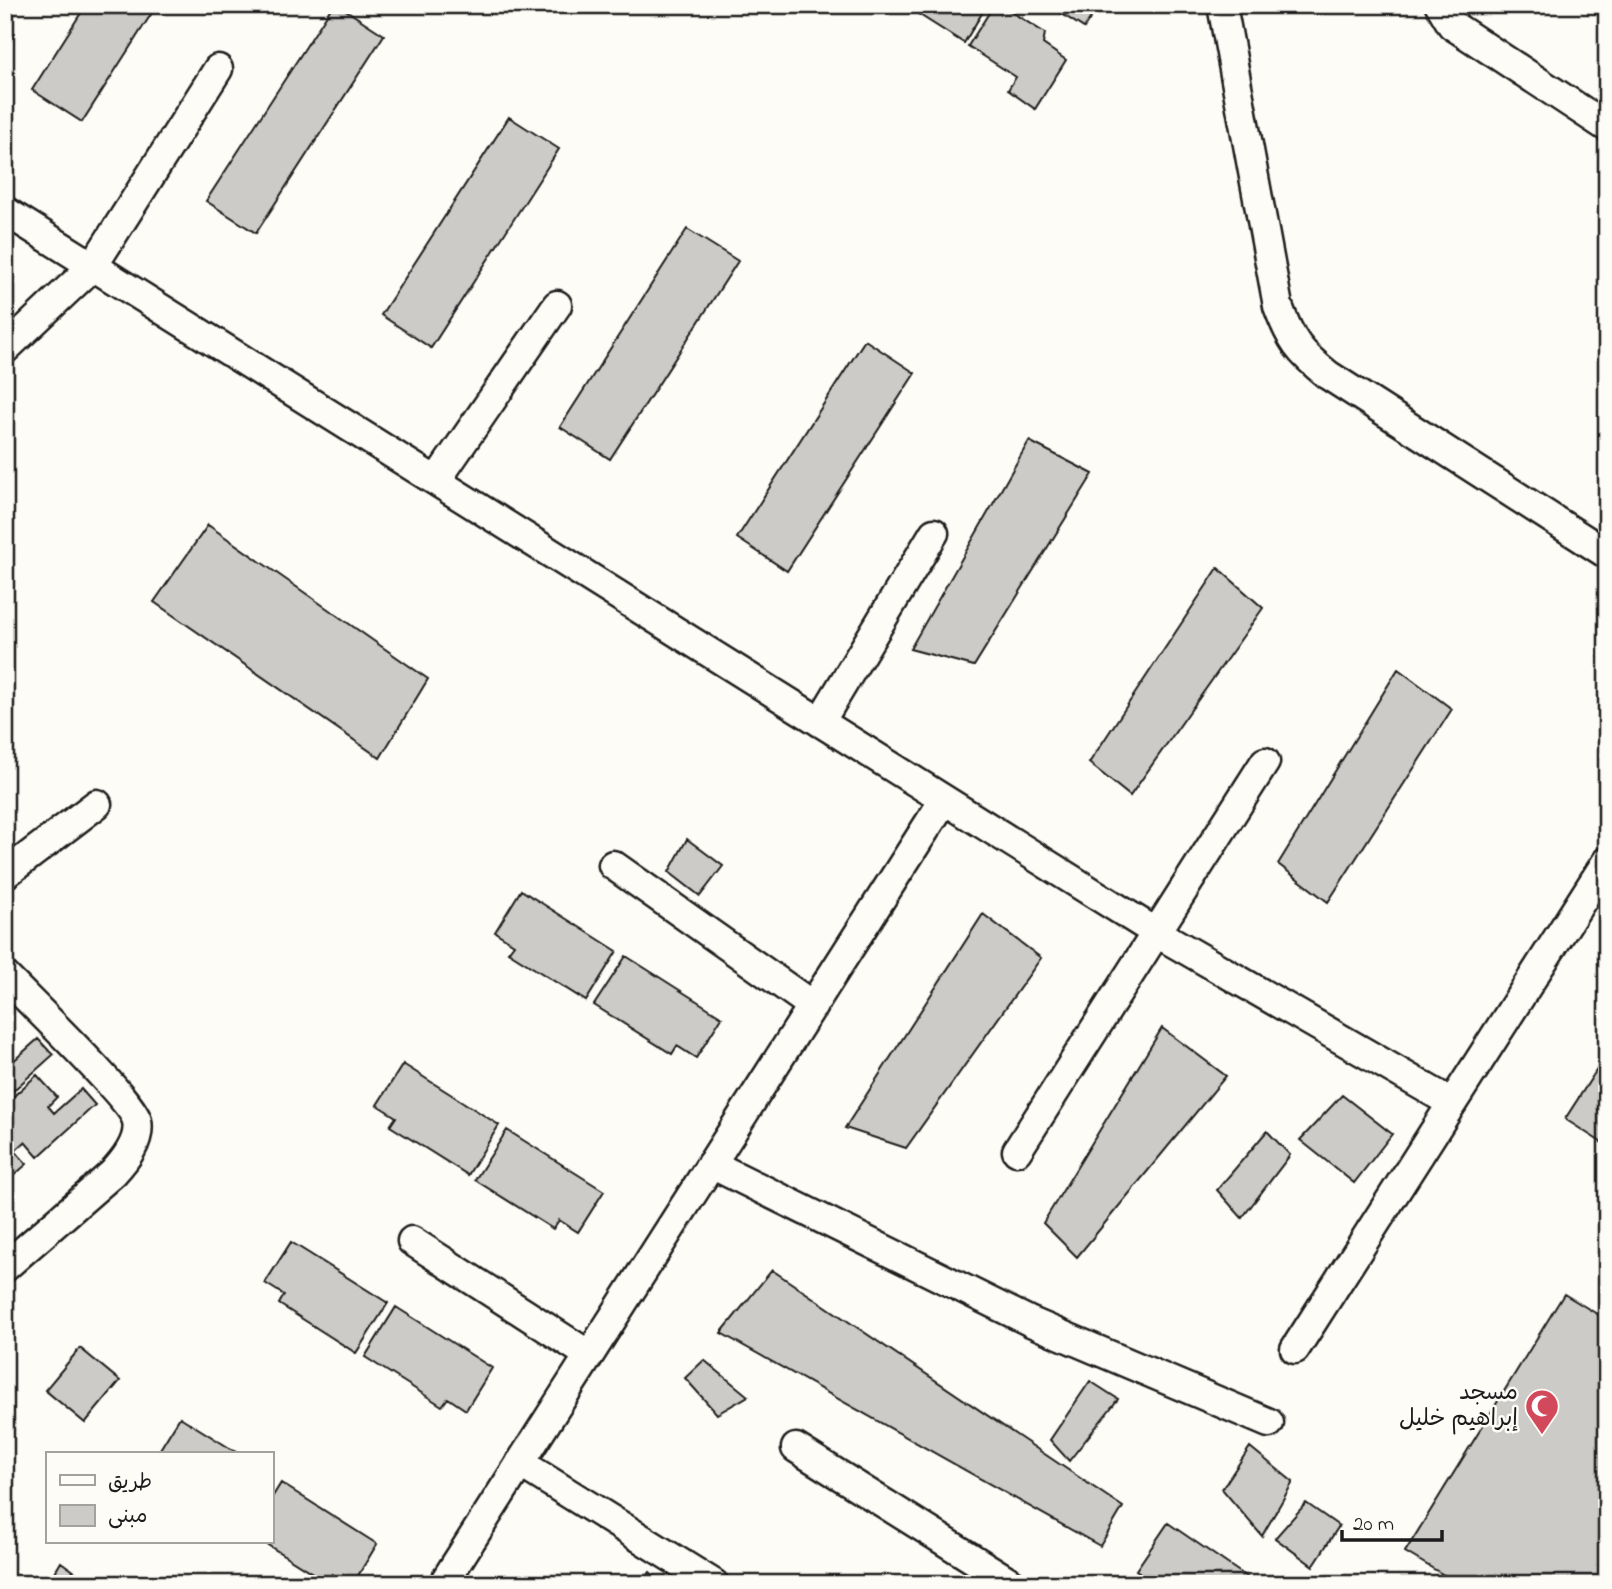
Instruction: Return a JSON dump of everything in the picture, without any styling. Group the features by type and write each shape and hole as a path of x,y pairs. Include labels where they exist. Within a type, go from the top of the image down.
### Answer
{"street":[{"path":"1222,5 1278,306 1287,330 1304,357 1607,554"},
{"path":"1440,5 1452,25 1607,127"},
{"path":"5,349 93,266 218,69"},
{"path":"5,211 1157,933 1452,1102"},
{"path":"436,481 557,305"},
{"path":"820,722 934,533"},
{"path":"1017,1151 1265,762"},
{"path":"443,1584 944,800"},
{"path":"5,874 97,804"},
{"path":"1296,1349 1607,861"},
{"path":"613,865 813,1006"},
{"path":"5,976 121,1096 137,1120 136,1138 127,1158 5,1266"},
{"path":"711,1164 1031,1322 1269,1423"},
{"path":"412,1241 589,1355"},
{"path":"796,1448 1013,1584"},
{"path":"520,1463 714,1584"}],"building":[{"path":"86,5 157,5 82,122 32,90"},
{"path":"333,5 338,5 384,35 256,233 206,201"},
{"path":"920,5 987,5 964,43 915,12"},
{"path":"994,5 1000,5 1045,33 1043,44 1066,60 1035,109 1008,90 1016,77 968,46"},
{"path":"1048,5 1099,5 1084,28"},
{"path":"509,117 559,149 431,348 381,315"},
{"path":"687,229 738,261 610,459 560,427"},
{"path":"865,340 915,373 787,571 737,538"},
{"path":"1029,441 1093,474 974,666 910,649"},
{"path":"208,525 428,679 380,758 154,602"},
{"path":"1218,568 1263,608 1130,796 1089,763"},
{"path":"1398,669 1452,709 1328,902 1278,864"},
{"path":"687,839 723,866 700,896 669,872"},
{"path":"521,890 617,951 586,1001 508,952 514,944 495,932"},
{"path":"983,914 1041,958 906,1148 845,1128"},
{"path":"626,956 722,1017 696,1058 677,1046 672,1054 594,1005"},
{"path":"1162,1028 1226,1076 1077,1257 1043,1223"},
{"path":"38,1039 53,1055 5,1098 5,1056 11,1063"},
{"path":"1607,1054 1607,1146 1565,1119"},
{"path":"403,1064 499,1125 468,1175 390,1126 396,1117 377,1105"},
{"path":"37,1075 57,1097 48,1106 54,1113 81,1089 95,1105 38,1157 25,1142 15,1151 27,1164 5,1183 5,1104"},
{"path":"1342,1095 1392,1134 1354,1183 1300,1140"},
{"path":"507,1130 604,1191 578,1232 559,1220 553,1229 475,1180"},
{"path":"1267,1131 1290,1155 1242,1218 1217,1190"},
{"path":"291,1242 388,1303 356,1353 279,1304 284,1295 265,1283"},
{"path":"772,1270 1123,1507 1100,1546 721,1333"},
{"name":"مسجد إبراهيم خليل","path":"1564,1294 1607,1320 1607,1584 1459,1584 1405,1552"},
{"path":"396,1307 492,1368 466,1410 448,1398 442,1406 365,1357"},
{"path":"80,1348 120,1381 85,1423 45,1390"},
{"path":"704,1360 748,1396 717,1414 685,1378"},
{"path":"1090,1381 1118,1399 1069,1461 1050,1440"},
{"path":"180,1417 236,1452 158,1452"},
{"path":"1250,1447 1293,1482 1262,1536 1222,1489"},
{"path":"281,1483 377,1544 353,1584 348,1584 332,1574 327,1582 266,1544 273,1544 273,1496"},
{"path":"1306,1503 1339,1526 1313,1566 1275,1538"},
{"path":"1168,1523 1254,1582 1253,1584 1156,1584 1136,1570"},
{"path":"61,1562 92,1584 48,1584"},
{"path":"650,1572 664,1584 642,1584"}],"place":[{"name":"مسجد إبراهيم خليل","path":"1542,1436"}]}
